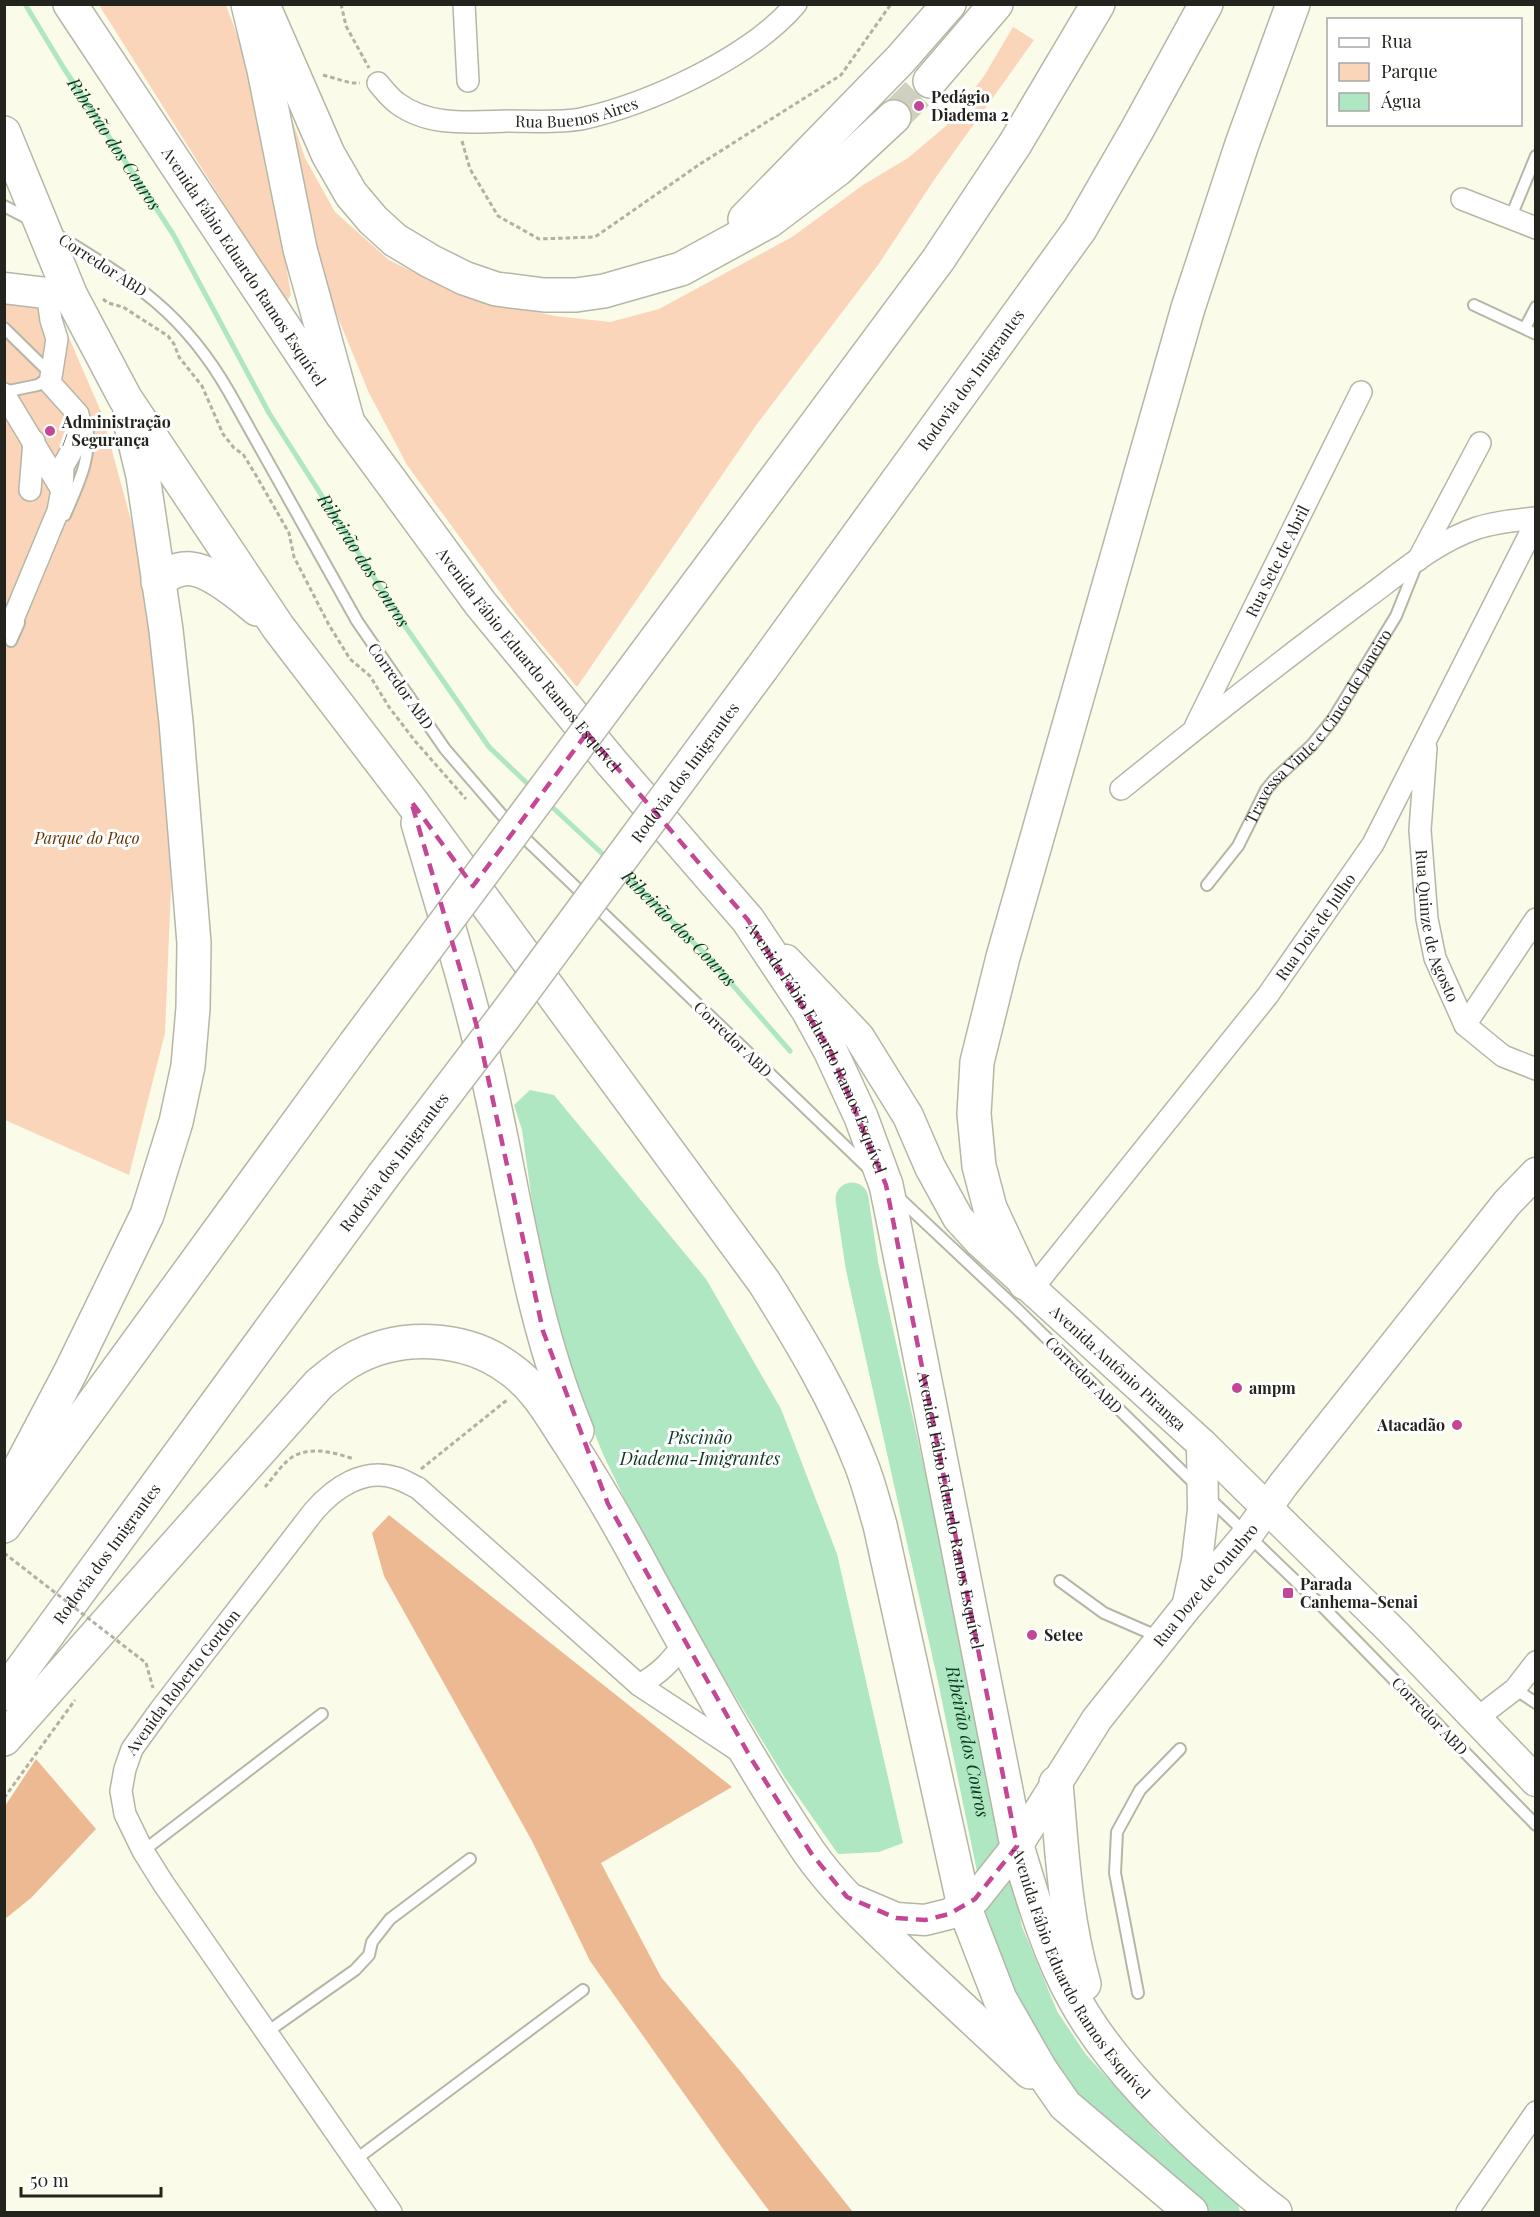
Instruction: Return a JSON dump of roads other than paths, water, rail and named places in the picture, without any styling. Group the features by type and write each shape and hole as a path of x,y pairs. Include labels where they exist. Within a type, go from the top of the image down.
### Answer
{"main road":[{"name":"Avenida Fábio Eduardo Ramos Esquível","path":"70,4 348,423 480,603 612,763 748,920 808,1010 830,1050 861,1117 886,1185 1013,1851 1056,1963 1075,2001 1099,2037 1145,2093 1204,2153 1275,2212"},
{"path":"248,4 300,249 348,423"},
{"path":"262,4 328,154 351,194 373,220 395,240 464,278 496,289 544,295 576,295 604,291 681,269 769,221 807,194 838,169 894,117"},
{"path":"714,250 900,60 949,4"},
{"path":"930,81 996,4"},
{"path":"4,1526 355,1044 938,260 1015,144 1098,4"},
{"name":"Rodovia dos Imigrantes","path":"4,1694 383,1176 762,668 1080,229 1206,4"},
{"path":"1028,1286 990,1208 979,1166 974,1114 977,1062 1002,957 1188,308 1242,144 1293,4"},
{"path":"4,133 42,226 59,294 125,398 278,627 411,801 764,1282 803,1344 837,1407 862,1466 880,1525 970,1902 1000,1999 1040,2069 1065,2105"},
{"path":"4,288 59,294"},
{"path":"4,1498 71,1371 147,1215 176,1122 188,1066 193,1008 194,943 176,722 166,630 143,476 125,398"},
{"path":"158,582 166,575 184,568 201,572 233,589 278,627"},
{"path":"411,801 477,1027 493,1096 527,1271 543,1331 571,1415 608,1504"},
{"name":"Avenida Antônio Piranga","path":"748,920 859,1037 908,1116 930,1167 958,1218 1028,1286 1202,1444 1395,1634 1536,1781"},
{"name":"Rua Doze de Outubro","path":"847,1897 896,1918 925,1920 950,1914 970,1902 1013,1851 1097,1719 1248,1534 1266,1508 1507,1203 1536,1173"},
{"path":"4,1739 319,1384 350,1361 380,1348 414,1341 451,1343 485,1354 511,1369 532,1389 608,1504 752,1760 811,1854 847,1897 884,1935 1065,2105 1191,2212"},
{"path":"1188,1605 1197,1561 1203,1510 1202,1444"},
{"path":"1056,1783 1066,1908 1075,1951 1099,2037"}],"street":[{"path":"464,4 468,81"},
{"name":"Rua Buenos Aires","path":"378,83 396,102 426,118 457,123 578,119 628,106 706,73 768,32 796,4"},
{"path":"1462,199 1536,228"},
{"path":"8,635 58,511 63,466 81,429 78,414 51,385 57,339 51,320 59,294"},
{"name":"Rua Sete de Abril","path":"1193,730 1361,392"},
{"path":"5,396 62,490"},
{"path":"30,490 34,441"},
{"name":"Travessa Vinte e Cinco de Janeiro","path":"1418,560 1480,443"},
{"name":"Rua Dois de Julho","path":"1028,1286 1268,995 1373,844 1536,520"},
{"name":"Travessa Vinte e Cinco de Janeiro","path":"1121,789 1282,660 1418,560 1445,543 1476,528 1504,522 1536,520"},
{"name":"Rua Quinze de Agosto","path":"1427,738 1420,830 1422,877 1435,958 1465,1024 1503,1056 1536,1069"},
{"path":"1465,1024 1536,919"},
{"name":"Avenida Roberto Gordon","path":"391,2212 143,1851 125,1814 121,1791 132,1749 314,1511 330,1494 351,1481 372,1475 395,1477 418,1488 639,1685 752,1760"},
{"path":"639,1685 661,1672 684,1642"},
{"path":"1476,1719 1515,1689 1536,1662"},
{"path":"1467,2212 1536,2112"}],"lane":[{"path":"1510,219 1536,156"},
{"name":"Corredor ABD","path":"4,206 42,226 124,276 174,317 196,342 214,366 357,621 446,749 508,822 1017,1309 1328,1611 1536,1825"},
{"path":"1474,305 1536,334"},
{"path":"1525,328 1536,307"},
{"path":"4,328 76,397 84,409 90,445 82,474 8,635"},
{"path":"5,396 38,384 52,375"},
{"name":"Travessa Vinte e Cinco de Janeiro","path":"1207,885 1238,846 1266,790 1312,745 1333,719 1396,616 1418,560"},
{"path":"1060,1581 1104,1613 1162,1638"},
{"path":"1515,1689 1536,1703"},
{"path":"143,1851 322,1714"},
{"path":"1138,1993 1115,1873 1117,1832 1140,1790 1180,1749"},
{"path":"267,2032 355,1970 369,1955 372,1942 390,1919 470,1859"},
{"path":"355,2160 583,1990"}],"water":[{"name":"Piscinão Diadema-Imigrantes","path":"530,1090 554,1095 706,1279 781,1409 837,1554 903,1843 879,1852 838,1854 785,1778 659,1571 603,1454 571,1376 545,1293 522,1130 514,1105"}],"waterway":[{"name":"Ribeirão dos Couros","path":"25,4 63,67 173,234 269,413 405,626 489,747 533,789"},
{"name":"Ribeirão dos Couros","path":"549,804 608,859"},
{"name":"Ribeirão dos Couros","path":"624,873 710,959 790,1051"},
{"name":"Ribeirão dos Couros","path":"852,1199 862,1266 955,1682 1006,1931 1043,2020 1073,2065 1149,2148 1223,2212"}],"tunnel":[{"path":"894,117 930,81"}],"place":[{"name":"Pedágio Diadema 2","path":"919,106"},
{"name":"Administração / Segurança","path":"50,431"},
{"name":"ampm","path":"1237,1388"},
{"name":"Atacadão","path":"1457,1425"},
{"name":"Parada Canhema-Senai","path":"1288,1593"},
{"name":"Setee","path":"1032,1635"}],"park label":[{"name":"Parque do Paço","path":"87,838"}]}
